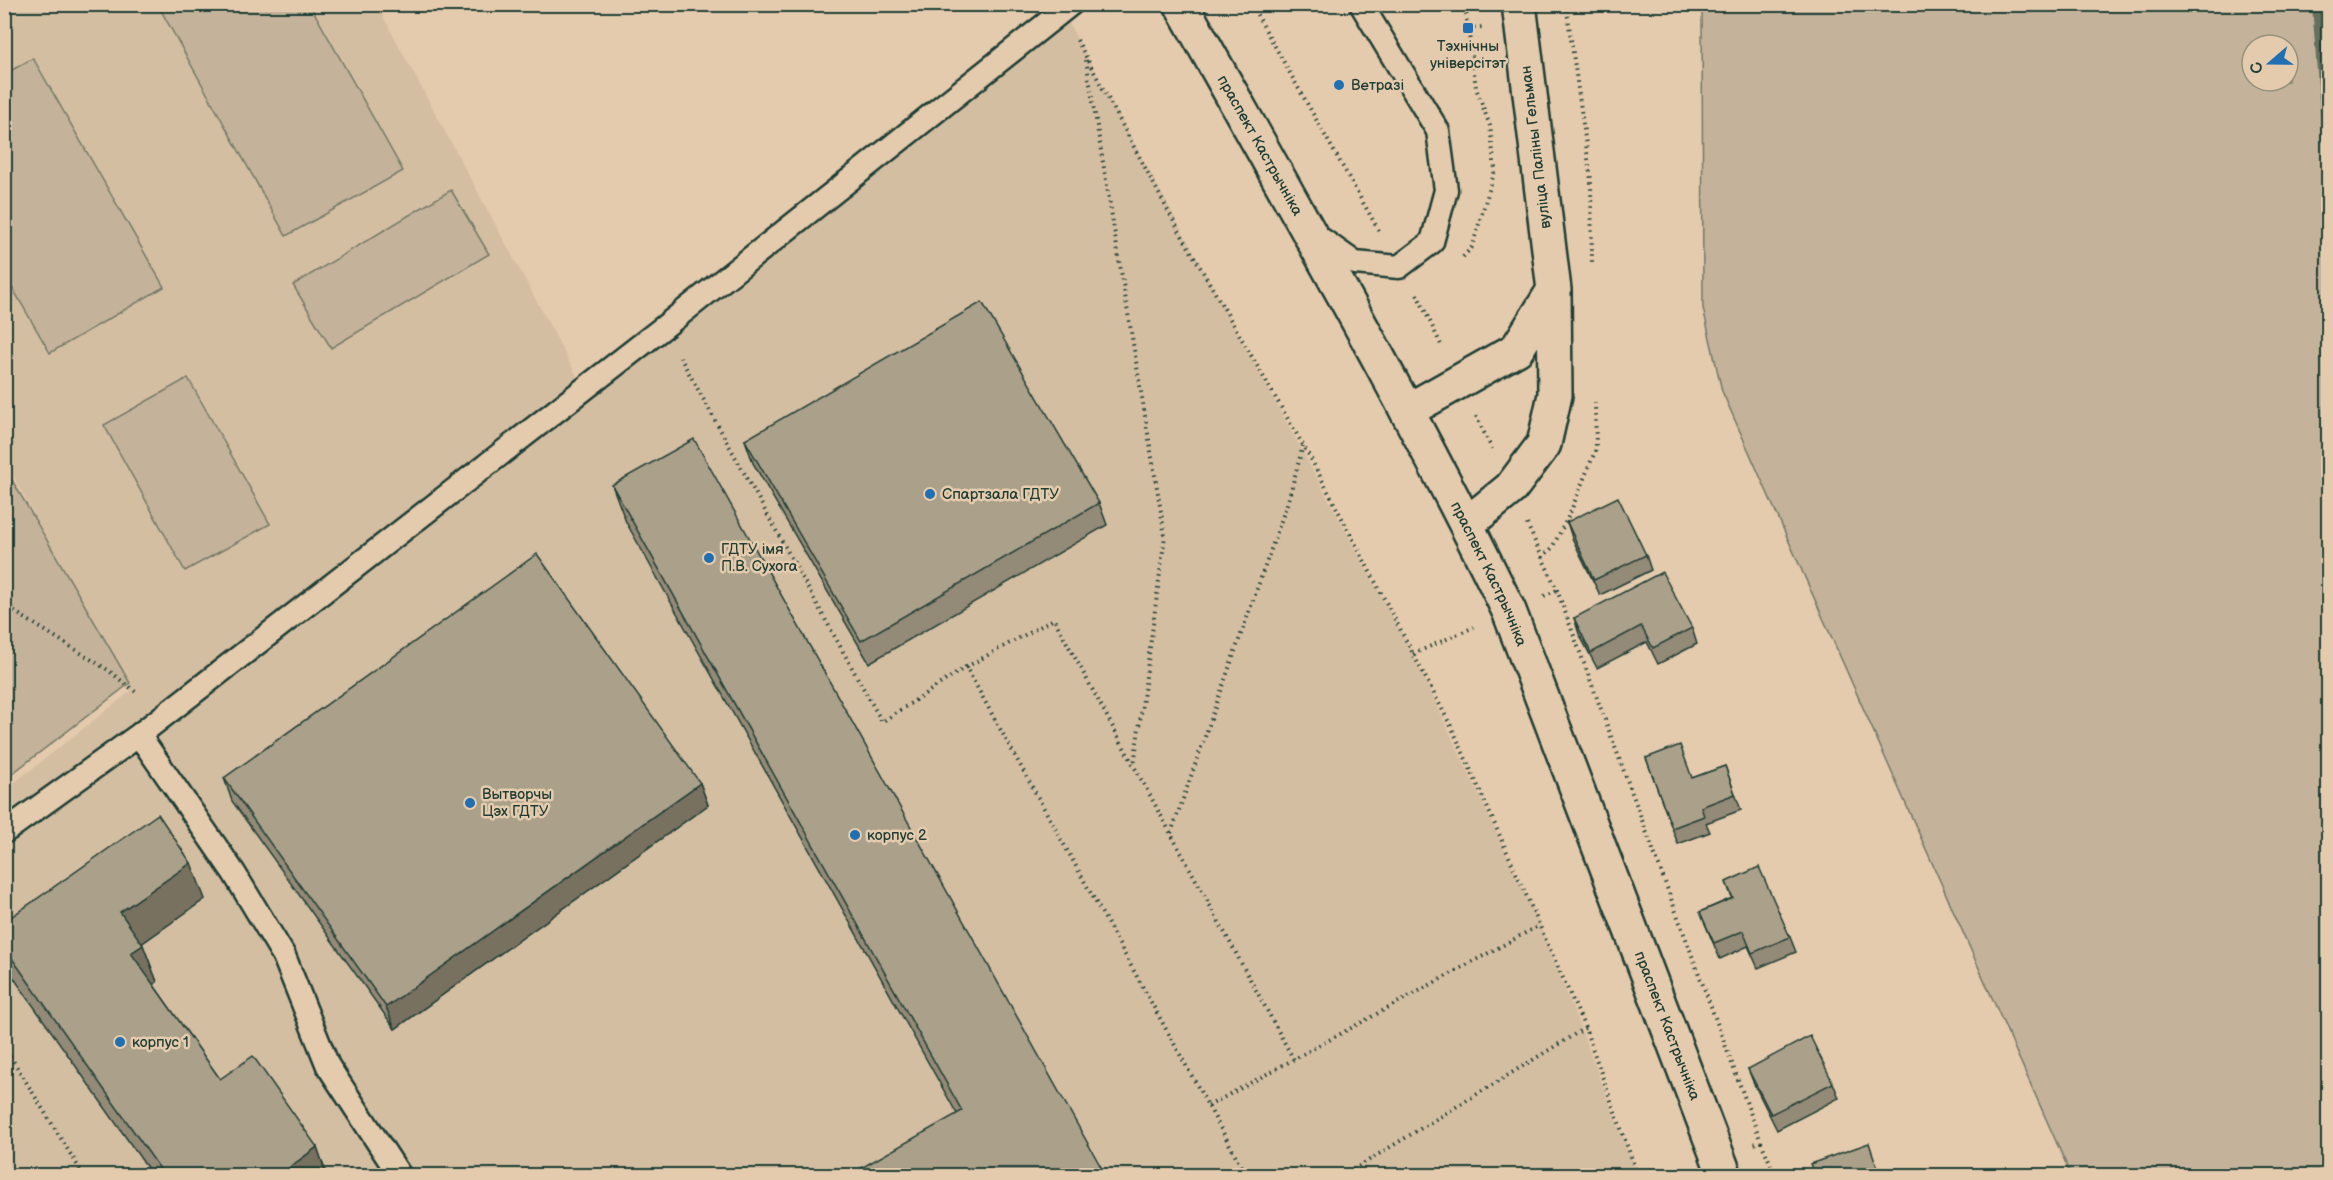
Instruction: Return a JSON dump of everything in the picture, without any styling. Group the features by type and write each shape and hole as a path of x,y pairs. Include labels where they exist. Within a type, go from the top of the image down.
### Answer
{"main road":[{"name":"праспект Кастрычніка","path":"1181,4 1407,411 1467,524 1509,611 1725,1176"},
{"name":"вуліца Паліны Гельман","path":"1467,524 1511,488 1544,444 1555,395 1554,290 1519,4"},
{"path":"1407,411 1517,349 1554,290"}],"lane":[{"path":"1305,228 1356,262 1399,267 1432,242 1446,190 1438,131 1361,4"},
{"path":"4,832 139,735 664,327 1066,8"},
{"path":"139,735 234,873 284,956 328,1066 400,1176"}],"path":[{"path":"1465,4 1476,87"},
{"path":"1066,8 1085,56 1173,220 1303,446 1454,730 1585,1028 1638,1176"},
{"path":"1085,56 1165,536 1134,765"},
{"path":"664,327 882,722 966,667 1054,619 1294,1060"},
{"path":"1171,833 1288,501 1303,446"},
{"path":"4,604 108,670 164,715"},
{"path":"966,667 1247,1176"},
{"path":"1208,1106 1540,925"},
{"path":"1343,1176 1585,1028"},
{"path":"4,1046 84,1176"},
{"path":"1761,1142 1776,1176"}],"shaded area":[{"name":"ГДТУ імя П.В. Сухога","path":"21,4 377,5 584,389 1062,11 1413,654 1540,925 1638,1175 5,1175 5,790 131,691 5,462 4,14"},
{"path":"158,5 310,5 403,171 286,236"},
{"path":"1702,5 2328,5 2328,1175 2071,1175 1722,391 1703,308"},
{"path":"33,58 164,287 50,353 5,275 5,74"},
{"path":"451,190 489,254 331,348 293,285"},
{"path":"188,378 270,524 185,571 104,425"},
{"path":"5,468 130,683 4,779"}],"building":[{"name":"Спартзала ГДТУ","path":"982,302 1099,503 861,641 745,440"},
{"name":"корпус 2","path":"694,439 1106,1176 847,1176 962,1111 612,485"},
{"path":"1618,497 1646,555 1594,580 1567,522"},
{"name":"Вытворчы Цэх ГДТУ","path":"537,554 700,783 386,1007 224,778"},
{"path":"1662,572 1692,628 1653,648 1641,626 1591,653 1574,618"},
{"path":"1680,745 1692,778 1725,766 1735,794 1701,807 1704,816 1672,828 1646,758"},
{"name":"корпус 1","path":"158,814 191,863 120,912 143,945 131,953 220,1079 253,1056 317,1147 286,1170 290,1176 165,1176 4,947 4,922"},
{"path":"1759,867 1790,937 1752,953 1743,931 1714,943 1700,912 1733,898 1726,882"},
{"path":"1810,1036 1833,1083 1771,1114 1748,1069"},
{"path":"1869,1143 1880,1176 1815,1176 1810,1164"},
{"path":"358,1168 363,1176 348,1176"}],"waterway":[{"path":"2318,4 2328,139"}],"place":[{"name":"Тэхнічны універсітэт","path":"1468,28"},
{"name":"Ветразі","path":"1339,85"},
{"name":"Спартзала ГДТУ","path":"930,494"},
{"name":"ГДТУ імя П.В. Сухога","path":"709,558"},
{"name":"Вытворчы Цэх ГДТУ","path":"470,803"},
{"name":"корпус 2","path":"855,835"},
{"name":"корпус 1","path":"120,1042"}]}
